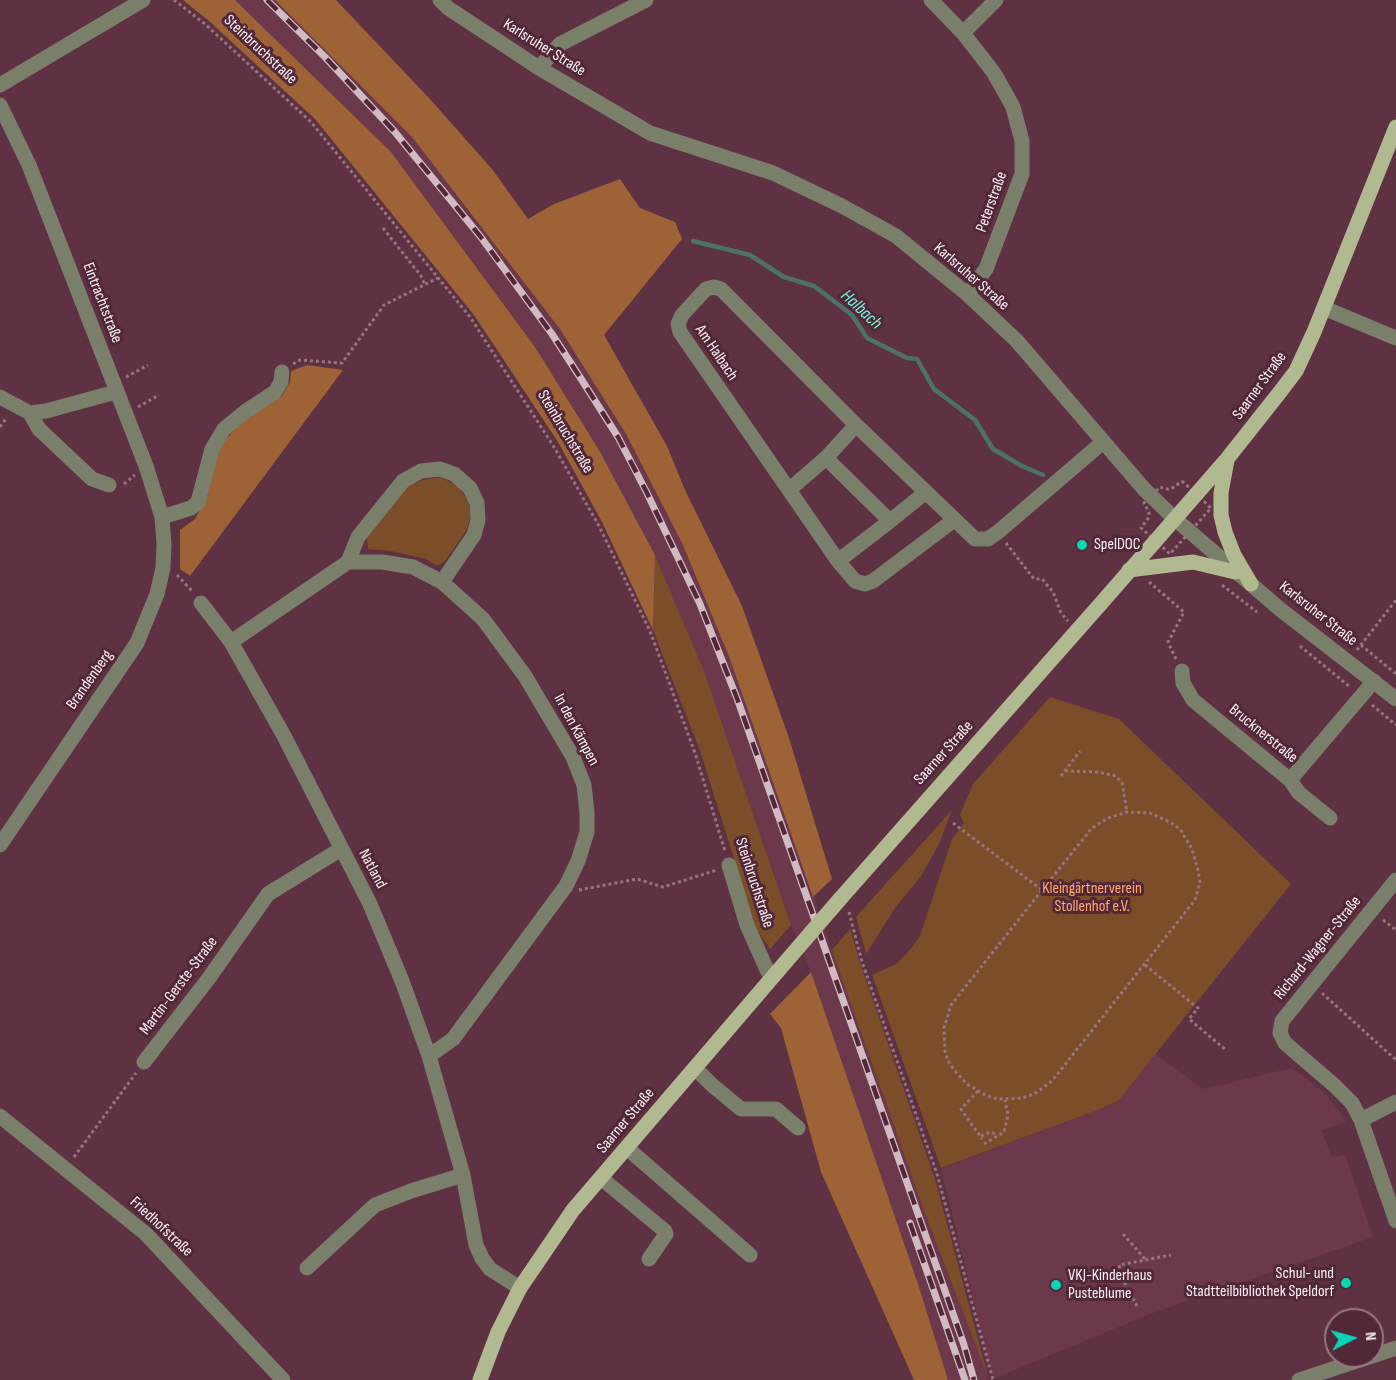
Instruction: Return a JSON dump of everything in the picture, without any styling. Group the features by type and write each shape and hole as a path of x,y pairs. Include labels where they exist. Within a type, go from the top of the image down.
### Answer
{"main road":[{"name":"Saarner Straße","path":"480,1380 498,1332 520,1288 573,1210 841,898 1227,459 1296,371 1324,308 1396,127"},
{"path":"1227,459 1221,493 1221,515 1234,555 1251,584"},
{"path":"1129,570 1193,562 1234,572"}],"street":[{"path":"0,85 143,0"},
{"name":"Karlsruher Straße","path":"440,0 448,8 539,68 650,133 773,173 842,206 896,236 967,294 1017,341 1144,489 1174,518 1234,572 1396,699"},
{"path":"539,68 560,45 646,0"},
{"name":"Peterstraße","path":"932,0 963,33 994,73 1013,108 1022,141 1022,174 986,268 967,294"},
{"path":"963,33 996,0"},
{"name":"Eintrachtstraße","path":"0,105 29,165 146,466 162,517"},
{"name":"Am Halbach","path":"954,520 873,581 865,584 855,581 838,561 680,332 678,324 682,315 706,289 714,287 721,289 856,425 975,539 988,539 998,532"},
{"path":"1324,308 1396,338"},
{"path":"162,517 191,508 198,502 212,449 224,429 246,411 275,393 281,382 282,372"},
{"path":"0,397 30,412 46,411 116,392"},
{"path":"30,412 39,429 92,479 109,485"},
{"path":"789,489 826,458 856,425"},
{"path":"998,532 1103,442"},
{"path":"826,458 890,521"},
{"path":"231,642 348,562 358,537 403,481 421,471 440,469 453,474 470,488 477,503 478,520 474,535 442,582"},
{"path":"838,561 926,492"},
{"name":"Brandenberg","path":"0,845 137,643 157,594 163,568 162,517"},
{"name":"In den Kämpen","path":"348,562 382,562 413,567 442,582 483,619 525,676 573,758 584,785 587,812 586,832 578,861 566,886 453,1039 429,1056"},
{"name":"Natland","path":"201,603 231,642 283,734 374,913 429,1056 463,1175 476,1245 490,1269 520,1288"},
{"name":"Brucknerstraße","path":"1182,671 1183,682 1193,700 1290,780 1374,681"},
{"path":"1290,780 1299,793 1330,818"},
{"name":"Martin-Gerste-Straße","path":"144,1062 209,978 268,894 341,849"},
{"name":"Steinbruchstraße","path":"729,866 747,925 767,970 775,974"},
{"name":"Richard-Wagner-Straße","path":"1361,1120 1352,1103 1285,1042 1281,1033 1282,1021 1396,880"},
{"path":"695,1068 741,1109 776,1109 798,1128"},
{"path":"1396,1102 1361,1120 1396,1221"},
{"name":"Friedhofstraße","path":"0,1116 146,1234 234,1325 283,1380"},
{"path":"627,1148 750,1255"},
{"path":"307,1268 375,1205 463,1175"},
{"path":"601,1178 665,1231 666,1234 649,1259"},
{"path":"1299,1380 1396,1348"}],"path":[{"name":"Steinbruchstraße","path":"174,0 205,24 311,122 470,317 554,447 604,536 650,631 695,753 729,866"},
{"path":"383,228 422,276 425,285"},
{"path":"282,372 300,360 342,363 384,305 439,278"},
{"path":"126,377 148,365"},
{"path":"138,407 159,395"},
{"path":"109,485 124,483 146,466"},
{"path":"998,532 1034,579 1042,579 1053,592 1060,614 1077,630"},
{"path":"180,577 201,603"},
{"path":"1154,579 1148,581 1184,612 1168,642 1182,671"},
{"path":"1217,581 1259,613"},
{"path":"1348,660 1396,600"},
{"path":"1295,642 1396,725"},
{"path":"1361,645 1396,674"},
{"path":"1061,776 1080,751"},
{"path":"1065,771 1098,772 1116,776 1122,783 1127,812"},
{"path":"1127,812 1150,813 1180,829 1192,849 1200,882 1195,900 1052,1081 1034,1094 1005,1100 987,1096 978,1091 960,1078 948,1061 944,1040 947,1017 951,1005 1042,890 1092,828 1108,818 1127,812"},
{"path":"953,823 1042,890"},
{"path":"566,886 579,890 637,879 663,887 729,866"},
{"path":"841,898 848,910 862,962 937,1174 993,1380"},
{"path":"1144,965 1198,1008 1189,1019 1226,1050"},
{"path":"1312,984 1396,1060"},
{"name":"Martin-Gerste-Straße","path":"66,1168 144,1062"},
{"path":"978,1091 961,1109 981,1138 990,1132 998,1136"},
{"path":"984,1144 1004,1132 1008,1115 1005,1100"},
{"path":"1124,1234 1145,1259"},
{"path":"1137,1306 1120,1279 1119,1265 1171,1255"}],"shaded area":[{"path":"183,0 235,0 391,152 535,347 599,450 655,555 653,630 602,522 558,442 474,315 315,119 209,21"},
{"path":"235,0 275,0 412,137 561,329 626,434 682,543 730,659 924,1211 989,1380 948,1380 918,1284 811,972 791,925 704,671 655,555 599,450 535,347 391,152"},
{"path":"275,0 336,0 429,98 492,169 528,219 554,204 620,179 640,208 675,222 682,239 604,335 667,446 685,490 742,606 789,738 832,879 813,897 730,659 682,543 626,434 560,329 412,137"},
{"path":"307,365 343,370 190,576 180,569 180,530 195,519 207,497 217,454 226,439 239,425 282,396 290,382 291,371"},
{"path":"811,972 918,1284 948,1380 914,1380 821,1172 781,1028 770,1014"},
{"path":"1155,1054 1203,1089 1292,1068 1327,1095 1346,1122 1321,1130 1332,1157 1345,1154 1373,1237 1150,1314 993,1379 941,1169 1118,1101"}],"green space":[{"path":"441,477 457,486 468,500 471,516 466,531 445,561 437,566 426,559 391,551 368,549 367,538 407,487 423,480"},
{"path":"655,555 704,671 791,925 770,949 751,921 737,868 700,751 653,630"},
{"name":"Kleingärtnerverein Stollenhof e.V.","path":"1050,697 1119,719 1291,884 1118,1101 941,1168 872,975 896,964 920,936 952,839 964,823 960,815 973,784"},
{"path":"952,810 939,844 921,876 895,908 866,954 856,917"},
{"path":"850,929 935,1179 989,1380 924,1211 832,950"}],"waterway":[{"name":"Halbach","path":"693,241 750,255 784,277 814,286 852,315 867,338 907,358 917,359 934,389 975,420 993,449 1043,475"}],"railway":[{"path":"267,0 325,57 394,131 480,236 552,334 618,437 646,491 700,604 738,701 964,1345 974,1380"},
{"path":"910,1223 965,1380"}],"place":[{"name":"SpelDOC","path":"1082,545"},
{"name":"Schul- und Stadtteilbibliothek Speldorf","path":"1346,1283"},
{"name":"VKJ-Kinderhaus Pusteblume","path":"1056,1285"}]}
